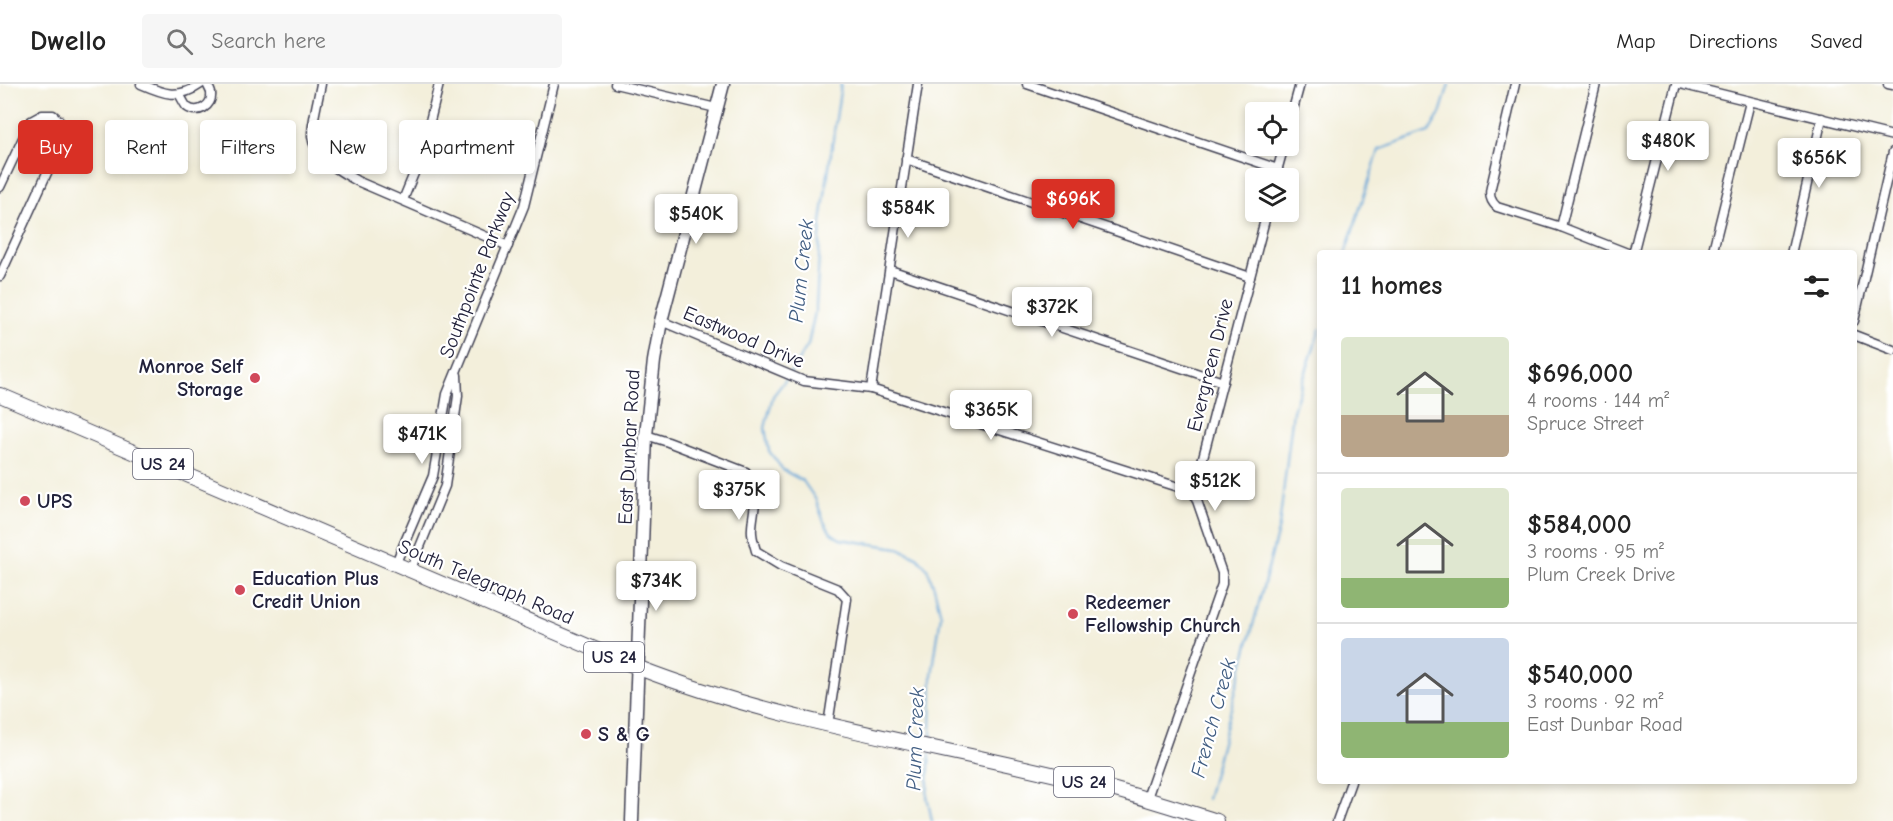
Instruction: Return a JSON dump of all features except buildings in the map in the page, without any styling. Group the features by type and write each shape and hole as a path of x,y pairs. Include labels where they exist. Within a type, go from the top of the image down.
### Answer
{"main road":[{"name":"South Telegraph Road","path":"0,395 395,565 639,668 693,688 828,724 1146,798 1216,821"}],"street":[{"path":"141,84 165,94 179,94 201,84"},
{"path":"179,94 190,109 194,111 204,109 211,96 207,84"},
{"path":"321,84 312,136 319,152 337,170 357,181 508,246"},
{"path":"403,200 422,154 439,84"},
{"name":"Southpointe Parkway","path":"395,565 433,476 447,394 524,206 554,84"},
{"path":"615,84 716,108"},
{"name":"East Dunbar Road","path":"632,821 646,435 654,361 661,321 723,84"},
{"path":"871,389 918,84"},
{"path":"1028,84 1278,168 1281,156"},
{"path":"1295,102 1300,84"},
{"path":"1515,84 1491,187 1492,203 1497,207 1561,227 1621,250"},
{"path":"1561,227 1596,84"},
{"path":"1633,250 1678,84 1893,136"},
{"path":"1888,84 1893,85"},
{"path":"1713,250 1750,102"},
{"path":"0,187 31,121 42,115 53,115 59,120 61,130 59,143 0,276"},
{"path":"1792,250 1822,118"},
{"path":"1857,308 1893,152"},
{"path":"906,159 1250,277"},
{"name":"Evergreen Drive","path":"1194,492 1264,222"},
{"path":"890,270 1223,382"},
{"name":"Eastwood Drive","path":"661,321 794,377 813,382 871,389 1194,492"},
{"path":"1857,335 1893,350"},
{"name":"Southpointe Parkway","path":"410,571 445,486 458,396 457,373"},
{"path":"646,435 746,472 754,480 756,490 752,528 756,551 781,566 838,589 847,599 828,724"},
{"path":"1146,798 1222,584 1222,573 1194,492"},
{"path":"1337,821 1350,784"}],"waterway":[{"name":"Plum Creek","path":"790,373 808,345 816,307 821,222 841,84"},
{"name":"French Creek","path":"1346,250 1379,150 1429,132 1440,114 1449,84"},
{"name":"French Creek","path":"1207,799 1279,527 1293,411 1317,338"},
{"name":"Plum Creek","path":"787,378 773,396 765,428 769,451 783,470 803,481 816,500 824,522 831,533 840,539 898,548 917,557 927,568 941,615 932,675 931,741"},
{"name":"Plum Creek","path":"930,753 927,796 932,821"}],"place":[{"name":"Monroe Self Storage","path":"255,378"},
{"name":"UPS","path":"25,501"},
{"name":"Education Plus Credit Union","path":"240,590"},
{"name":"Redeemer Fellowship Church","path":"1073,614"},
{"name":"S & G","path":"586,734"}]}
